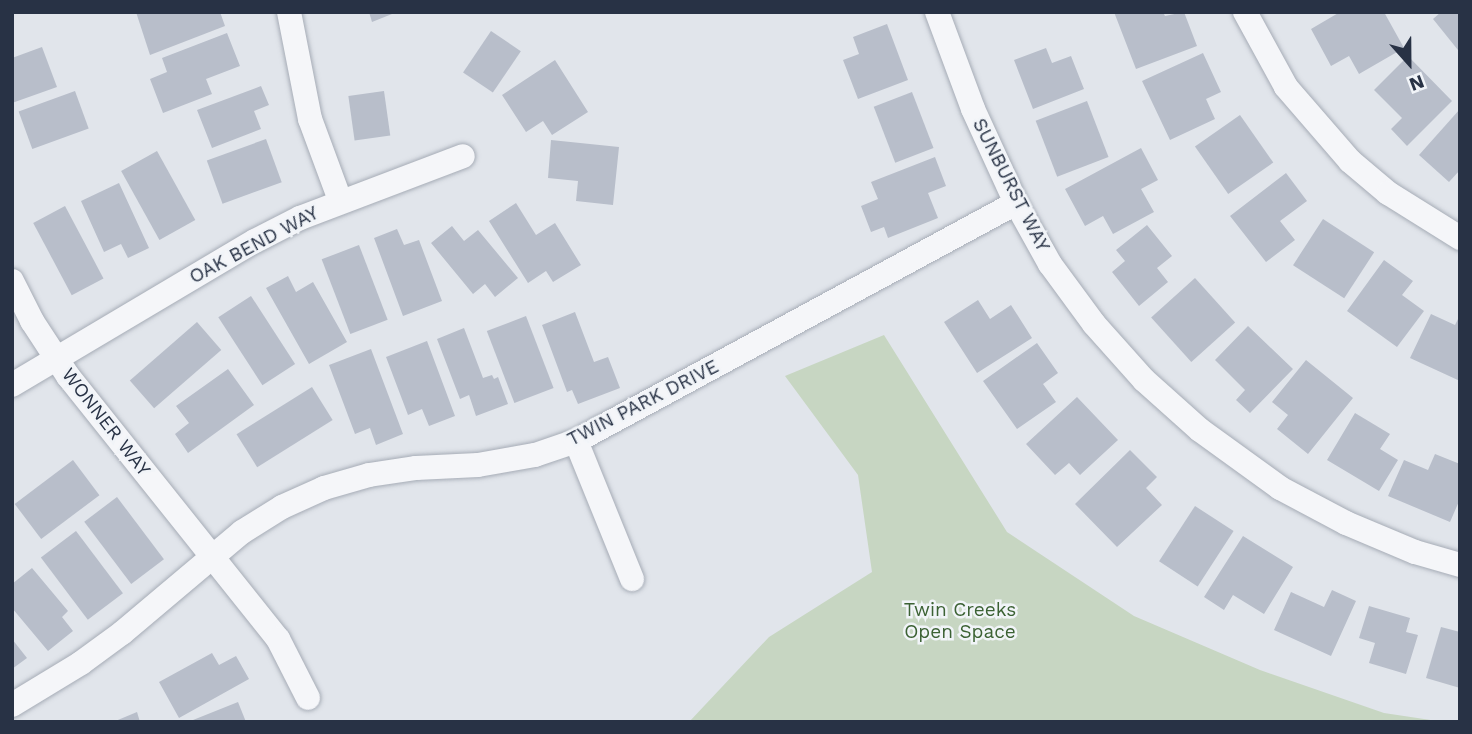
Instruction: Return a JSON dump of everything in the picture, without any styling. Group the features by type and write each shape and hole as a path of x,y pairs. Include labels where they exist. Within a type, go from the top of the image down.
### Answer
{"street":[{"path":"289,12 310,118 340,200"},
{"name":"SUNBURST WAY","path":"937,12 973,109 1016,203 1050,264 1094,324 1144,380 1200,430 1280,488 1346,523 1415,552 1460,565"},
{"path":"1245,12 1286,87 1342,153 1388,193 1460,238"},
{"name":"OAK BEND WAY","path":"12,385 255,241 340,200 463,156"},
{"name":"TWIN PARK DRIVE","path":"12,705 81,663 122,633 242,532 282,507 324,488 381,473 501,461 535,455 576,441 1016,203"},
{"name":"WONNER WAY","path":"12,281 32,321 56,358 278,639 308,698"},
{"path":"576,441 632,579"}],"green space":[{"name":"Twin Creeks Open Space","path":"884,335 1007,532 1134,616 1260,670 1384,713 1444,722 689,722 769,637 872,572 858,475 785,376"}],"building":[{"path":"136,12 220,12 225,26 150,55"},
{"path":"369,12 397,12 372,22"},
{"path":"1114,12 1163,12 1165,16 1184,12 1197,46 1136,69"},
{"path":"1340,12 1384,12 1404,48 1359,74 1349,56 1331,66 1311,29"},
{"path":"1441,12 1460,12 1458,50 1433,19"},
{"path":"887,24 908,80 858,99 843,60 859,54 853,37"},
{"path":"491,31 521,51 493,93 463,72"},
{"path":"227,33 240,66 206,79 212,94 163,113 150,79 167,72 162,58"},
{"path":"42,47 57,87 12,103 12,58"},
{"path":"1046,48 1052,63 1071,56 1084,89 1033,109 1014,60"},
{"path":"1203,53 1221,92 1206,99 1215,119 1170,140 1142,81"},
{"path":"1408,56 1452,101 1407,146 1391,129 1402,118 1374,90"},
{"path":"555,60 588,112 552,135 543,121 526,132 502,95"},
{"path":"261,86 269,105 254,111 261,129 212,148 197,110"},
{"path":"75,91 89,129 32,149 19,112"},
{"path":"384,91 390,136 355,141 348,96"},
{"path":"912,92 934,148 895,163 874,107"},
{"path":"1087,101 1109,157 1057,177 1036,121"},
{"path":"1460,109 1460,170 1449,182 1419,155"},
{"path":"1240,115 1273,163 1228,194 1195,147"},
{"path":"266,139 282,182 223,204 207,161"},
{"path":"551,140 619,147 613,205 576,201 578,181 548,178"},
{"path":"1141,148 1158,180 1141,189 1154,212 1113,234 1103,216 1085,226 1065,189"},
{"path":"157,151 195,220 159,240 121,171"},
{"path":"935,157 946,186 928,193 938,218 888,238 884,227 871,232 861,206 878,199 871,182"},
{"path":"1286,173 1307,201 1280,221 1295,240 1266,262 1230,216"},
{"path":"119,183 149,248 128,258 121,244 104,252 81,201"},
{"path":"516,203 536,235 555,223 581,265 553,282 546,271 528,283 489,221"},
{"path":"65,206 103,278 72,295 33,223"},
{"path":"1323,219 1374,252 1344,298 1293,265"},
{"path":"1147,225 1172,256 1157,268 1168,282 1139,306 1112,272 1125,261 1116,250"},
{"path":"452,226 464,241 478,230 518,278 495,297 485,284 473,294 431,243"},
{"path":"397,229 404,245 419,240 442,301 403,316 374,238"},
{"path":"359,245 388,320 350,334 322,259"},
{"path":"1384,260 1413,281 1402,295 1424,311 1397,347 1347,311"},
{"path":"288,276 296,292 313,282 347,342 309,364 266,288"},
{"path":"1195,278 1235,323 1191,362 1151,317"},
{"path":"251,296 295,364 262,385 218,317"},
{"path":"978,300 990,319 1011,305 1032,338 977,373 944,322"},
{"path":"575,312 594,362 608,357 620,388 578,404 572,390 567,392 542,325"},
{"path":"1431,314 1455,325 1460,315 1460,381 1410,358"},
{"path":"526,316 554,388 514,403 487,331"},
{"path":"197,322 221,350 154,408 130,380"},
{"path":"1248,326 1293,369 1250,413 1236,400 1245,390 1215,360"},
{"path":"464,328 483,378 492,375 494,379 498,377 508,404 476,416 469,395 460,399 437,339"},
{"path":"427,341 455,416 429,426 422,409 408,415 386,357"},
{"path":"1037,343 1058,373 1043,384 1056,402 1017,429 983,381"},
{"path":"371,349 403,434 376,445 370,428 355,434 329,365"},
{"path":"1306,360 1353,398 1308,454 1277,429 1288,415 1272,402"},
{"path":"228,369 254,405 188,453 175,434 189,423 176,406"},
{"path":"312,387 333,420 257,467 237,434"},
{"path":"1077,397 1118,440 1080,475 1069,463 1055,475 1026,444"},
{"path":"1355,413 1390,434 1380,449 1398,460 1379,491 1327,460"},
{"path":"1130,450 1157,477 1146,488 1162,505 1117,547 1075,504"},
{"path":"1435,454 1460,464 1460,499 1450,522 1388,496 1404,460 1428,470"},
{"path":"73,460 99,495 41,539 15,504"},
{"path":"117,497 164,559 131,584 84,522"},
{"path":"1195,506 1234,531 1198,586 1159,561"},
{"path":"76,531 123,593 88,620 41,557"},
{"path":"1243,536 1293,567 1264,614 1233,595 1224,610 1204,597"},
{"path":"32,568 68,611 62,617 73,631 48,651 12,608 12,584"},
{"path":"1332,590 1356,601 1331,656 1274,630 1291,592 1324,607"},
{"path":"1369,606 1410,618 1406,632 1418,635 1406,674 1369,663 1375,643 1359,638"},
{"path":"1441,627 1460,632 1460,688 1426,678"},
{"path":"12,639 27,658 12,669"},
{"path":"212,653 219,665 236,656 249,679 179,718 159,682"},
{"path":"238,702 246,722 188,722"},
{"path":"137,712 140,722 113,722"}]}
